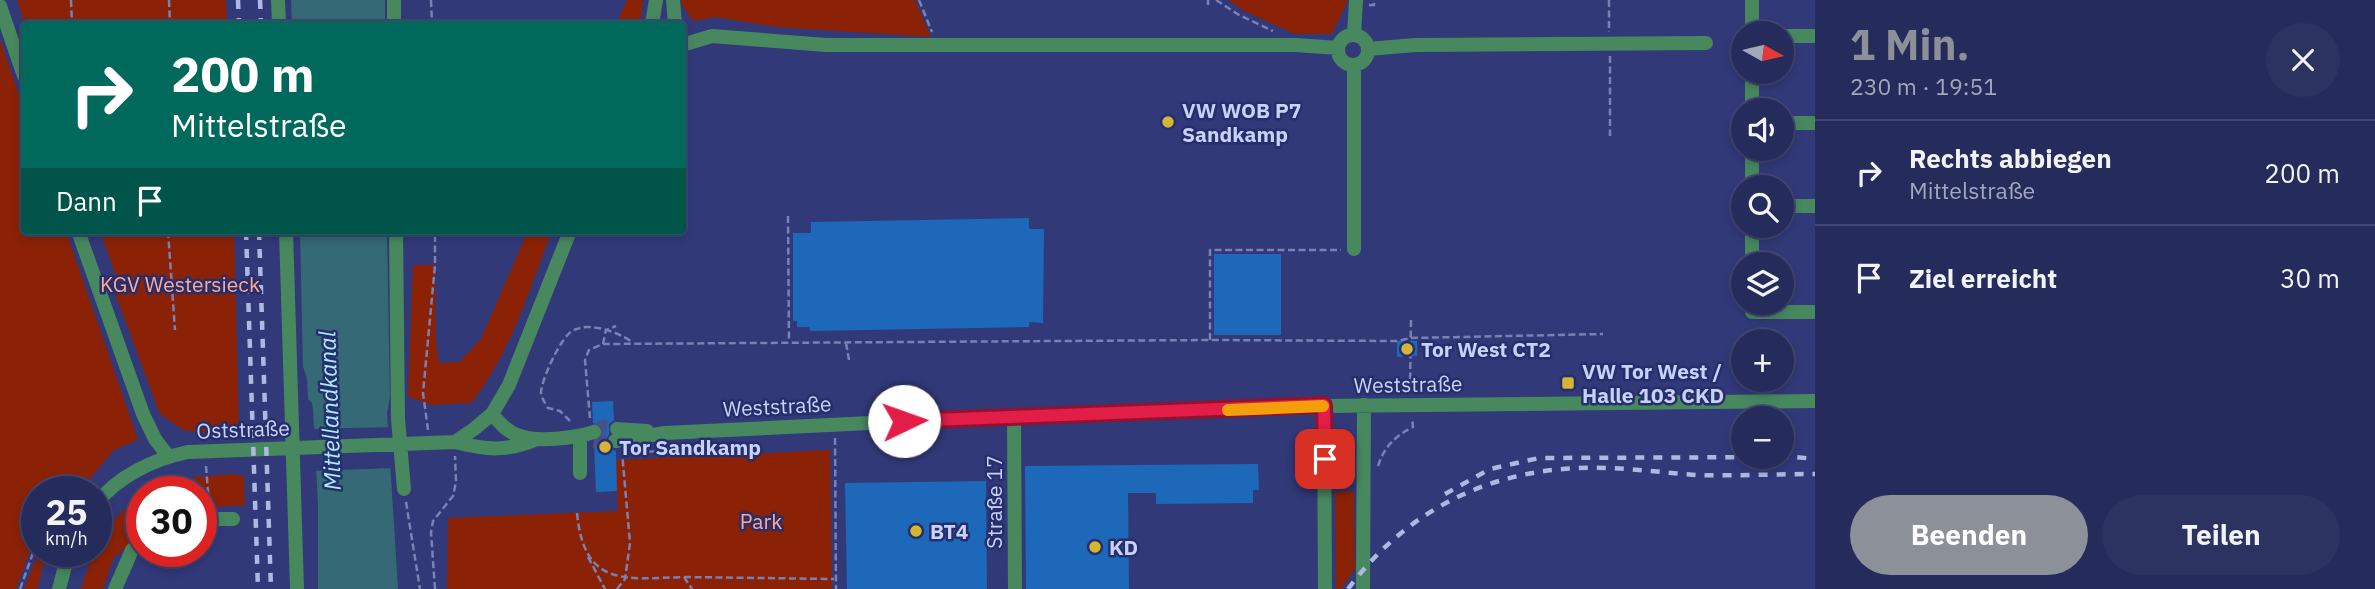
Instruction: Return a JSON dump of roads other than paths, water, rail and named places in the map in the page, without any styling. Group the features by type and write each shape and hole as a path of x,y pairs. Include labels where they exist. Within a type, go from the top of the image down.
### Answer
{"street":[{"path":"278,0 278,21"},
{"path":"394,0 394,21"},
{"path":"652,21 656,0"},
{"path":"673,0 676,21"},
{"path":"1354,35 1356,0"},
{"path":"1752,0 1752,21"},
{"path":"0,6 21,67"},
{"path":"1354,35 1365,41 1368,49 1366,58 1354,65 1342,61 1338,48 1345,36 1354,35"},
{"path":"686,44 712,36 826,45 1296,45 1338,48"},
{"path":"1794,36 1815,36"},
{"path":"1368,49 1415,45 1706,43"},
{"path":"1354,65 1354,249"},
{"path":"1794,123 1815,123"},
{"path":"1794,206 1815,206"},
{"path":"80,235 143,414 155,439 168,456"},
{"path":"286,235 298,589"},
{"path":"396,235 398,419 404,489"},
{"path":"455,442 492,414 509,385 568,235"},
{"path":"1794,312 1815,312"},
{"name":"Weststraße","path":"617,437 835,424 1324,405 1815,401"},
{"path":"1324,405 1325,589"},
{"path":"1363,589 1364,405"},
{"path":"492,414 504,428 518,436 538,438 589,433 580,473"},
{"name":"Straße 17","path":"1014,416 1016,589"},
{"path":"455,442 480,448 516,447 538,438"},
{"name":"Oststraße","path":"112,489 149,464 168,456 197,451 455,442"},
{"path":"217,519 233,519"},
{"path":"115,589 126,564"},
{"path":"59,589 65,567"}],"water":[{"path":"291,0 385,0 385,21 292,21"},
{"name":"Mittellandkanal","path":"300,235 387,235 390,397 387,413 398,589 318,589 318,505 313,409 308,399 307,378 303,367"}],"tunnel":[{"path":"594,432 603,427 617,429"},
{"path":"594,441 615,441"}],"railway":[{"path":"238,0 239,21"},
{"path":"260,0 261,21"},
{"path":"246,235 258,589"},
{"path":"259,235 271,589"},
{"path":"1445,494 1490,469 1539,458 1815,459"},
{"path":"1348,589 1373,559 1400,534 1430,512 1462,495 1531,473 1607,468 1697,475 1815,474"}],"place":[{"name":"VW WOB P7 Sandkamp","path":"1168,122"},
{"name":"Tor West CT2","path":"1407,349"},
{"name":"VW Tor West / Halle 103 CKD","path":"1568,383"},
{"name":"Tor Sandkamp","path":"605,447"},
{"name":"BT4","path":"916,531"},
{"name":"KD","path":"1095,547"}],"park label":[{"name":"KGV Westersieck","path":"180,284"},
{"name":"Park","path":"761,521"}]}
